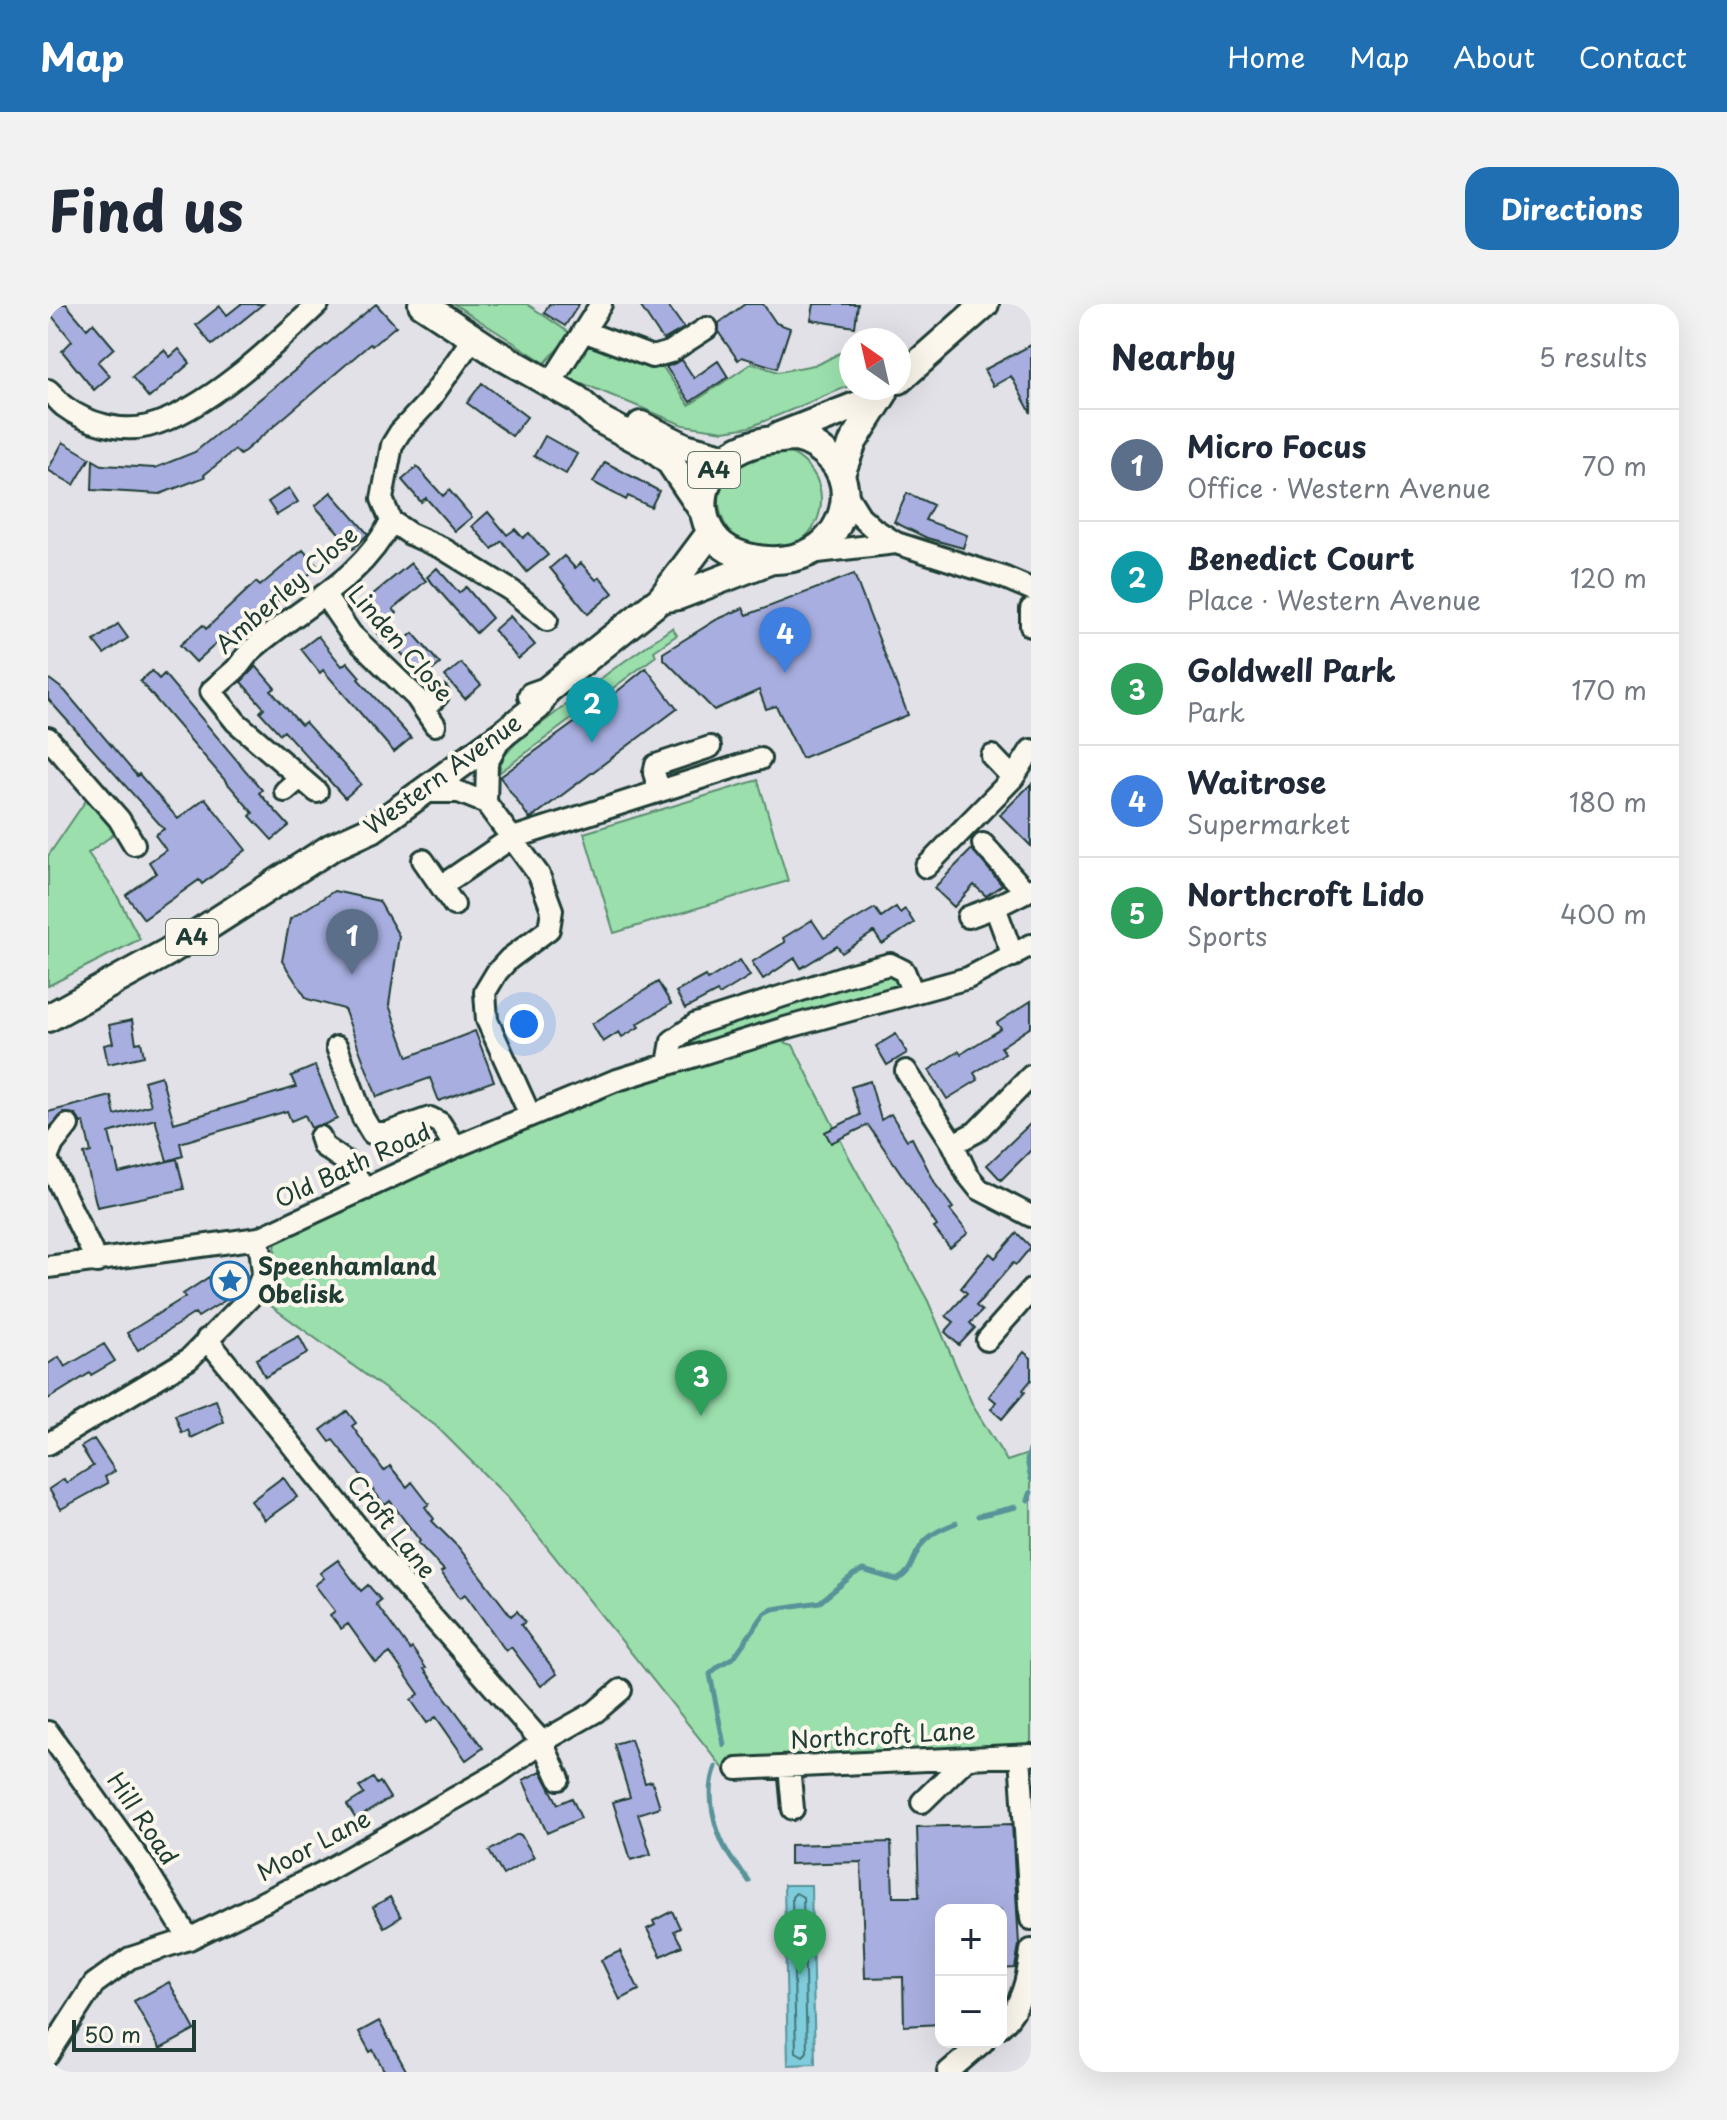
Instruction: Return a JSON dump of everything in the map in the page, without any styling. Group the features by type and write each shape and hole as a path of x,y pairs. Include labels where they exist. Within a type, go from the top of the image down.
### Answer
{"main road":[{"path":"422,304 577,399 599,419 651,447 670,462 707,522"},
{"name":"A4","path":"911,369 985,304"},
{"path":"577,399 591,400 685,447 727,458"},
{"name":"A4","path":"862,400 772,439 748,446 727,458 715,470 706,485 707,522 724,548 769,561 809,553 824,542 843,513 843,483 853,442 882,400"},
{"name":"A4","path":"772,439 796,438 811,443 826,453 843,483"},
{"name":"Western Avenue","path":"332,847 370,812 526,698 546,691 661,599 707,522"},
{"name":"Western Avenue","path":"661,599 678,596 769,561"},
{"name":"Western Avenue","path":"48,1018 168,952 332,847 372,829 504,733 538,706 546,691"}],"street":[{"path":"48,390 66,408 108,427 146,427 183,411 229,381 318,304"},
{"path":"550,384 601,304"},
{"path":"583,331 652,357 670,352 707,328"},
{"path":"473,338 428,402 392,445 382,499 391,521 512,591 547,620"},
{"path":"843,483 860,516 896,543 1031,589"},
{"name":"Amberley Close","path":"317,792 293,785 205,684 236,669 254,648 358,568 381,541 391,521"},
{"path":"809,553 896,543"},
{"name":"Linden Close","path":"325,596 351,634 432,710"},
{"path":"1031,609 1031,626"},
{"path":"486,803 487,763 504,733"},
{"path":"48,738 119,819 134,844"},
{"path":"660,791 654,773 656,765 710,747"},
{"path":"926,867 1013,778 1031,750"},
{"path":"992,756 1013,778"},
{"path":"441,886 510,839 760,759"},
{"path":"425,792 459,792 486,803 539,875 552,910 549,929 509,959 485,992 487,1020 530,1115"},
{"path":"968,917 1028,890 983,844"},
{"path":"423,860 454,905"},
{"path":"995,907 1013,956"},
{"name":"Old Bath Road","path":"48,1267 259,1238 455,1147 614,1081 968,978 1031,945"},
{"path":"668,1064 672,1041 696,1024 848,975 890,964 904,971 913,993"},
{"path":"337,1047 363,1118 372,1133 387,1133 430,1118 440,1123 455,1147"},
{"path":"953,1144 976,1132 1031,1076"},
{"path":"909,1086 953,1144 967,1174 979,1189 1031,1216"},
{"path":"68,1125 53,1144 48,1158 97,1262"},
{"path":"320,1137 323,1146 345,1161 366,1189"},
{"path":"48,1444 182,1364 256,1291 263,1273 259,1238"},
{"path":"987,1340 1027,1303"},
{"name":"Croft Lane","path":"207,1339 403,1584 542,1742 559,1779"},
{"name":"Moor Lane","path":"48,2055 94,1984 130,1958 189,1939 328,1870 497,1774 542,1742 595,1712 621,1690"},
{"name":"Hill Road","path":"48,1732 146,1869 189,1939"},
{"path":"1026,1756 1023,1798 1031,1919"},
{"name":"Northcroft Lane","path":"737,1769 1026,1756"},
{"path":"922,1802 967,1758"},
{"path":"789,1767 793,1809"},
{"path":"1007,2021 1027,1979 1031,1950"},
{"path":"948,2072 976,2048"}],"green space":[{"path":"454,304 527,304 571,334 545,363"},
{"path":"584,335 660,363 689,405 752,363 778,372 819,364 839,353 839,390 750,427 724,431 683,425 567,377"},
{"path":"770,449 790,453 806,464 817,480 821,500 817,520 806,536 790,547 770,551 750,547 734,536 723,520 719,500 723,480 734,464 750,453"},
{"path":"672,628 677,635 654,651 656,656 499,773 502,758 516,743"},
{"path":"758,780 788,881 614,933 584,833"},
{"path":"91,793 121,829 88,853 114,890 140,939 48,986 48,856"},
{"path":"890,965 911,992 669,1063 673,1041"},
{"path":"780,1041 793,1045 848,1155 928,1301 973,1406 1007,1461 1031,1453 1031,1756 739,1776 728,1774 507,1497 436,1426 271,1306 276,1238 456,1154 618,1088"}],"water":[{"path":"784,1885 811,1885 815,2064 788,2065"}],"building":[{"path":"48,304 66,304 87,329 93,323 114,348 98,362 110,376 94,390 62,351 72,341 48,311"},
{"path":"241,304 263,304 212,345 196,325 220,306 227,315"},
{"path":"376,304 396,326 372,346 370,344 240,455 235,450 205,477 160,494 92,490 93,460 102,465 155,468 195,452"},
{"path":"549,304 579,304 565,326 544,313"},
{"path":"639,304 667,304 684,328 663,340"},
{"path":"745,304 763,304 776,323 790,328 777,368 742,357 738,360 719,333 719,323"},
{"path":"814,304 858,304 855,327 811,320"},
{"path":"1031,345 1031,413 1011,376 993,386 984,370"},
{"path":"179,349 190,363 149,398 132,377 164,350 170,357"},
{"path":"682,360 694,378 718,361 728,377 690,402 666,367"},
{"path":"482,383 527,417 512,436 467,403"},
{"path":"545,436 577,454 566,474 534,456"},
{"path":"63,442 90,458 74,485 48,470"},
{"path":"605,462 659,491 651,507 628,496 626,500 593,482"},
{"path":"417,467 443,496 449,490 472,517 455,531 426,498 421,502 402,480"},
{"path":"289,488 298,502 277,515 268,502"},
{"path":"331,492 368,534 353,549 315,506"},
{"path":"907,493 933,505 925,520 967,535 963,548 927,538 894,522"},
{"path":"488,512 507,535 515,529 523,538 529,533 548,555 527,572 502,541 492,549 472,526"},
{"path":"303,550 318,567 260,616 257,613 231,638 227,634 196,662 180,645 203,625 206,629 256,582 260,586"},
{"path":"564,556 575,568 581,563 596,580 600,577 613,593 588,614 550,568"},
{"path":"411,563 426,581 393,609 397,613 386,622 395,632 384,641 373,627 382,619 366,600"},
{"path":"437,568 459,593 466,587 492,618 476,633 427,577"},
{"path":"854,574 908,715 802,758 776,706 766,709 759,690 714,710 663,658 663,653 716,620 743,608 747,615"},
{"path":"510,616 535,645 518,659 494,630"},
{"path":"118,624 128,638 104,654 94,641"},
{"path":"413,633 440,664 423,678 396,647"},
{"path":"318,636 342,666 347,662 360,677 358,679 411,738 394,752 301,649"},
{"path":"461,663 481,685 465,699 445,676"},
{"path":"256,666 275,688 271,691 301,725 305,722 361,784 345,798 284,731 280,734 260,712 264,708 241,682"},
{"path":"646,668 677,709 530,819 500,777"},
{"path":"152,671 159,679 164,674 289,826 272,840 250,816 253,813 140,681"},
{"path":"48,678 65,691 178,819 205,798 246,850 202,884 199,880 144,919 126,895 156,873 149,862 166,850 155,835 164,829 48,699"},
{"path":"1031,784 1031,846 1000,815"},
{"path":"972,849 1002,885 986,896 974,885 954,907 934,888"},
{"path":"334,891 379,901 399,936 389,1005 408,1057 475,1031 494,1081 439,1101 430,1078 377,1097 344,1009 307,999 282,961 290,919"},
{"path":"896,907 900,913 905,909 914,923 882,944 874,932 842,953 837,946 801,968 795,958 763,979 752,962 785,942 783,938 812,920 824,938 875,908 881,917"},
{"path":"740,960 750,976 719,995 717,992 685,1009 676,992 705,976 707,980"},
{"path":"658,982 671,1004 637,1024 639,1027 622,1037 619,1032 603,1042 592,1024"},
{"path":"1031,1001 1031,1027 1001,1047 1005,1053 974,1073 978,1080 947,1099 929,1070 1001,1029 997,1023"},
{"path":"132,1020 136,1043 141,1042 144,1056 108,1064 104,1045 113,1043 109,1025"},
{"path":"896,1034 907,1053 887,1065 876,1046"},
{"path":"315,1066 337,1119 323,1125 311,1128 305,1115 291,1121 287,1111 180,1143 183,1156 167,1161 155,1119 109,1133 119,1173 177,1159 184,1189 97,1207 84,1154 91,1152 84,1122 81,1123 75,1114 64,1113 48,1129 48,1112 111,1096 115,1115 151,1105 144,1081 161,1076 174,1123 296,1087 291,1076"},
{"path":"870,1081 881,1120 891,1114 907,1140 912,1138 936,1185 953,1208 950,1210 968,1233 950,1248 868,1125 831,1143 825,1132 860,1115 851,1087"},
{"path":"1031,1123 1031,1150 1001,1180 987,1165"},
{"path":"1017,1233 1031,1247 976,1306 982,1311 970,1323 975,1328 959,1345 945,1332 954,1322 946,1316 967,1293 961,1288 978,1267 990,1253 995,1258"},
{"path":"209,1277 224,1301 198,1317 195,1313 138,1350 127,1333 185,1297 183,1294"},
{"path":"299,1336 308,1353 265,1377 256,1359"},
{"path":"104,1344 115,1361 48,1399 48,1364 59,1357 65,1367"},
{"path":"1024,1352 1031,1358 1031,1380 1002,1419 991,1409 996,1402 989,1396"},
{"path":"216,1400 224,1422 191,1438 188,1430 182,1433 175,1415"},
{"path":"347,1411 356,1423 352,1426 384,1471 390,1466 407,1487 412,1482 429,1504 425,1507 434,1519 432,1521 459,1548 511,1616 517,1611 525,1622 521,1625 557,1674 541,1686 511,1647 506,1651 465,1594 460,1598 441,1572 444,1570 418,1543 420,1541 390,1501 385,1505 333,1440 330,1442 321,1430"},
{"path":"94,1439 115,1471 105,1477 108,1483 61,1509 49,1489 64,1479 66,1483 93,1466 81,1447"},
{"path":"283,1477 297,1497 265,1520 251,1501"},
{"path":"338,1560 361,1591 368,1585 381,1600 376,1604 410,1650 412,1648 483,1748 466,1760 436,1717 427,1723 411,1700 419,1694 390,1653 376,1663 348,1624 341,1629 330,1615 335,1611 315,1585 324,1578 320,1573"},
{"path":"631,1739 645,1783 652,1781 660,1807 638,1814 651,1854 631,1860 613,1802 630,1797 614,1744"},
{"path":"541,1771 558,1804 572,1798 581,1818 547,1833 523,1780"},
{"path":"373,1778 377,1784 380,1782 390,1798 356,1819 347,1805 364,1794 359,1787"},
{"path":"1012,1824 1019,1945 1015,1968 1007,1969 1007,1904 935,1904 935,2024 904,2026 903,1977 865,1978 861,1862 790,1864 790,1845 891,1842 893,1897 919,1897 917,1827"},
{"path":"521,1835 534,1857 503,1875 489,1851"},
{"path":"390,1897 401,1917 384,1927 373,1907"},
{"path":"672,1911 680,1928 674,1931 682,1946 661,1956 647,1929 655,1925 653,1921"},
{"path":"620,1951 639,1990 620,2000 601,1960"},
{"path":"169,1982 195,2030 160,2049 134,2001"},
{"path":"379,2021 407,2072 385,2072 359,2032"}],"waterway":[{"path":"1031,1446 1027,1460 1031,1479"},
{"path":"1028,1500 1031,1492"},
{"path":"978,1516 1016,1507"},
{"path":"724,1745 710,1674 734,1657 765,1613 820,1602 863,1570 897,1580 908,1570 926,1540 956,1523"},
{"path":"716,1767 711,1789 715,1823 729,1855 749,1881"}],"place":[{"name":"Waitrose","path":"785,673"},
{"name":"Benedict Court","path":"592,743"},
{"name":"Micro Focus","path":"352,975"},
{"name":"Speenhamland Obelisk","path":"230,1281"},
{"name":"Goldwell Park","path":"701,1416"},
{"name":"Northcroft Lido","path":"800,1975"}]}
